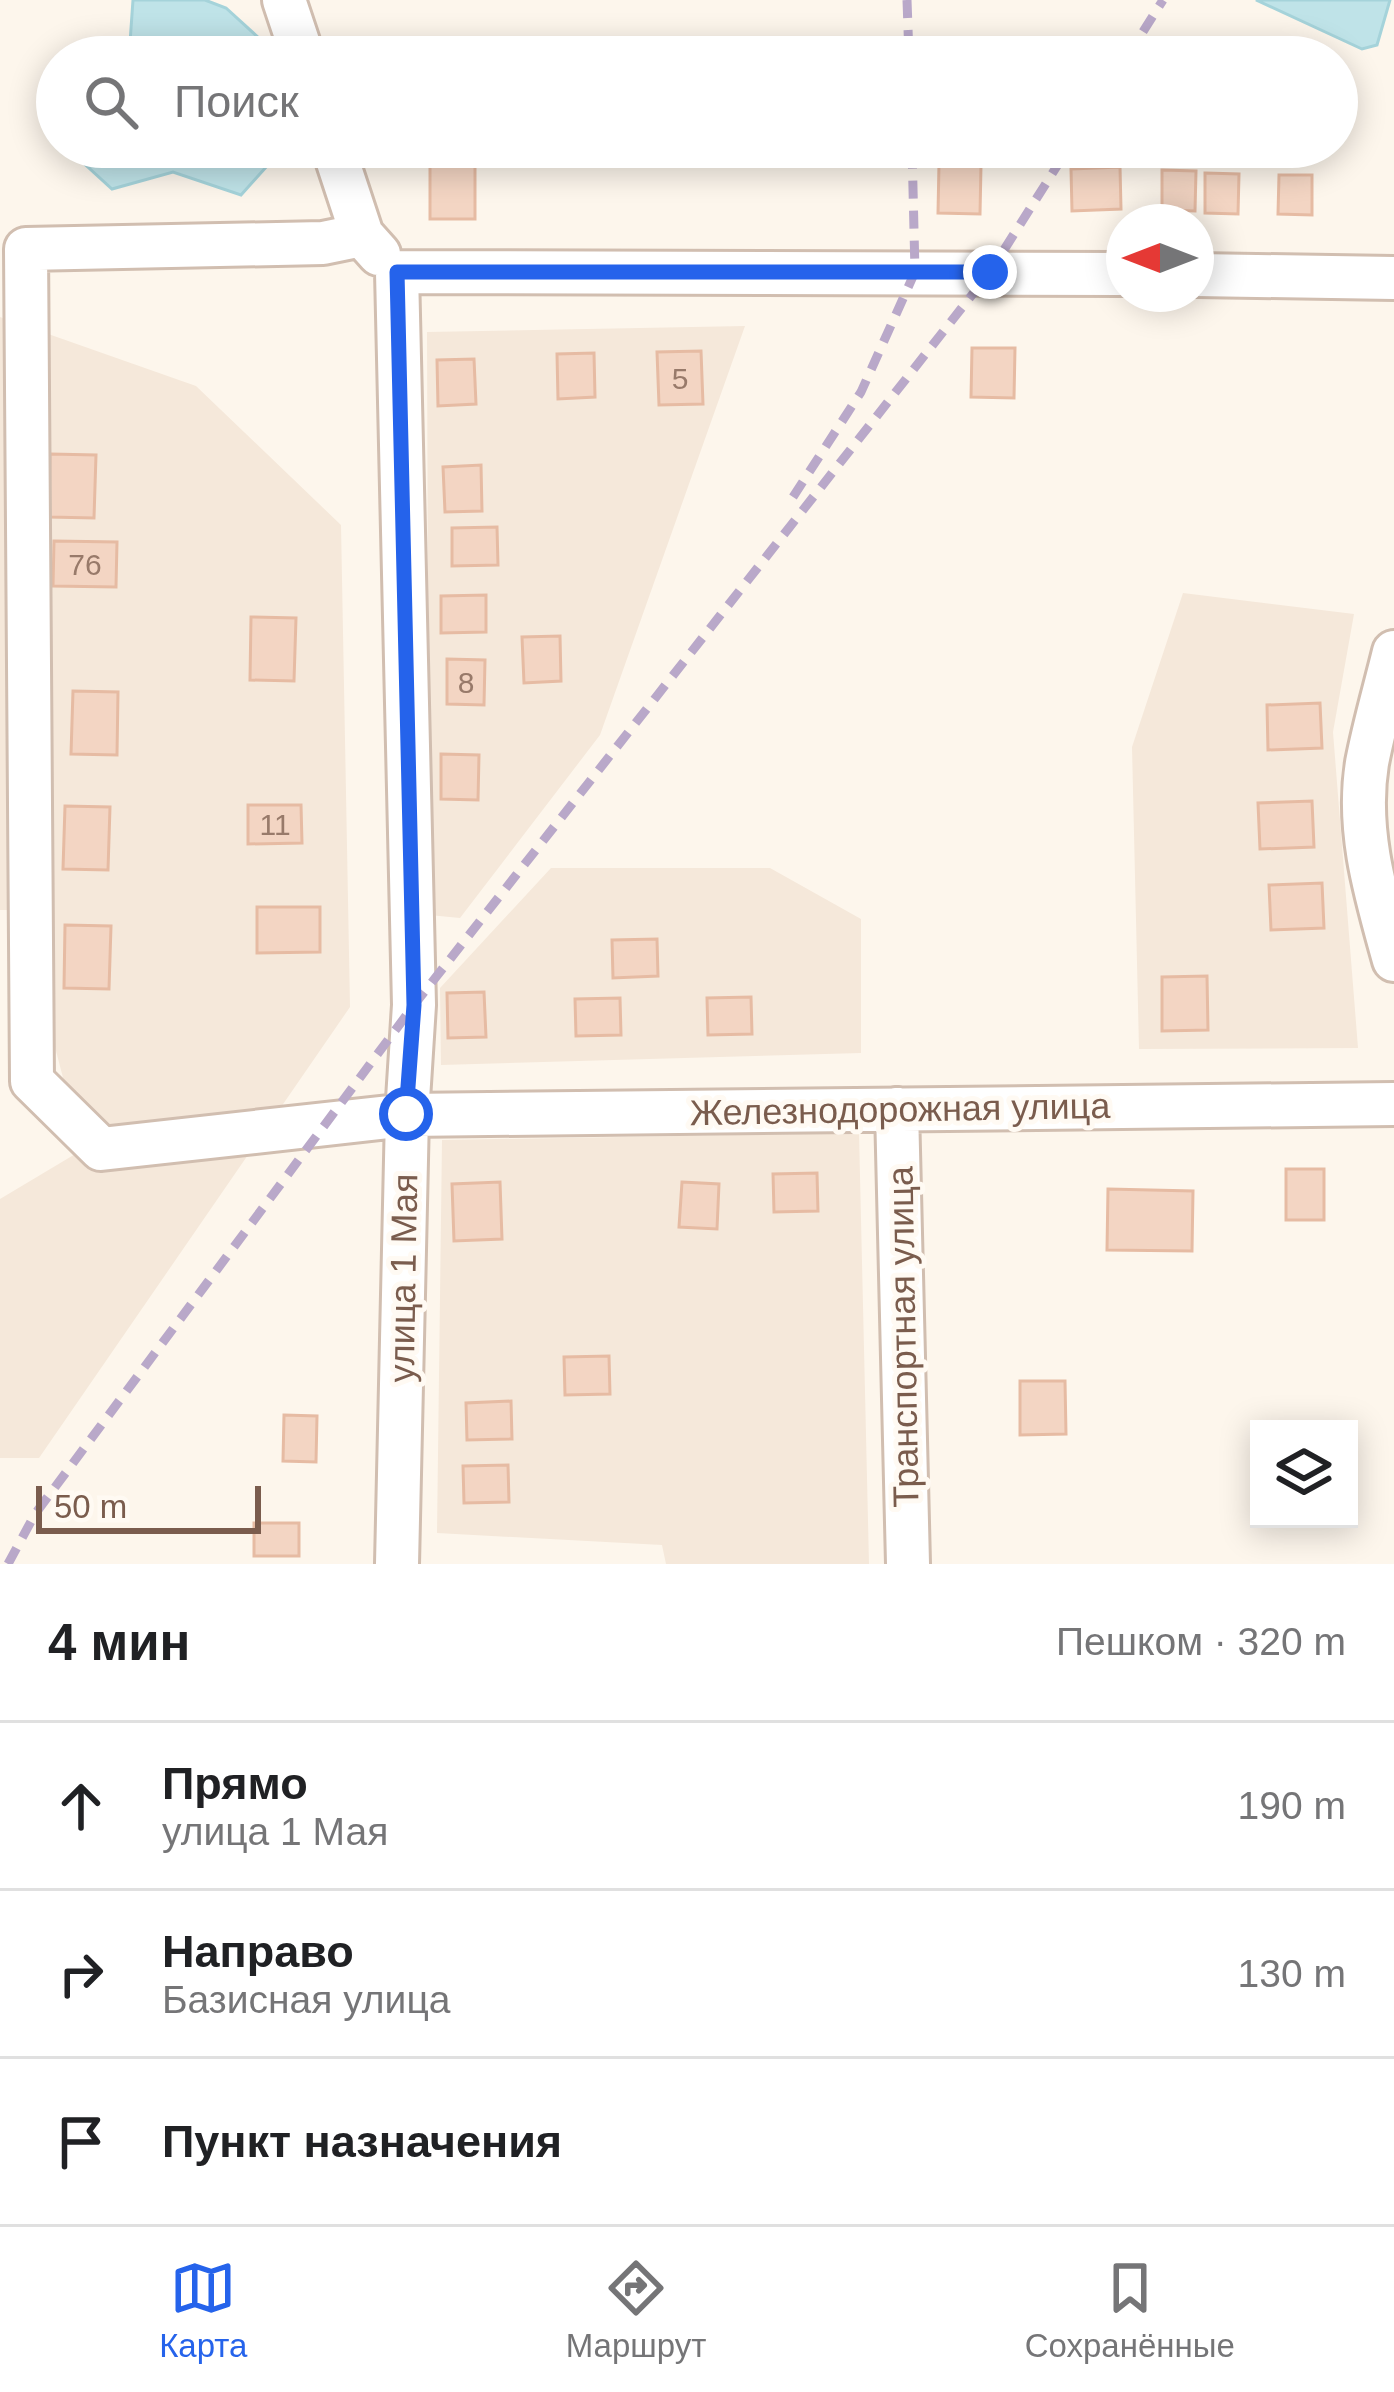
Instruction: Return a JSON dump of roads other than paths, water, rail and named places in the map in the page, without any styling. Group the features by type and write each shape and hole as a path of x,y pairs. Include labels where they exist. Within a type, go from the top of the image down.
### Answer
{"street":[{"path":"284,0 296,36"},
{"path":"340,168 362,235 397,272 1106,274"},
{"path":"13,248 322,243 362,235"},
{"name":"Железнодорожная улица","path":"13,248 32,1082 100,1148 406,1114 1394,1104"},
{"name":"улица 1 Мая","path":"397,272 414,1005 406,1114 397,1564"},
{"path":"1214,275 1394,278"},
{"path":"1394,652 1366,766 1364,818 1370,873 1394,960"},
{"name":"Транспортная улица","path":"898,1109 908,1564"}],"water":[{"path":"133,0 205,0 226,8 257,36 130,36"},
{"path":"1256,0 1390,0 1377,45 1362,49 1358,36 1334,36"},
{"path":"89,168 265,168 241,195 173,172 112,189"}],"railway":[{"path":"907,0 908,36"},
{"path":"1140,36 1163,0"},
{"path":"793,497 861,392 915,272 913,168"},
{"path":"8,1564 35,1514 414,1005 990,272 1056,168"}]}
